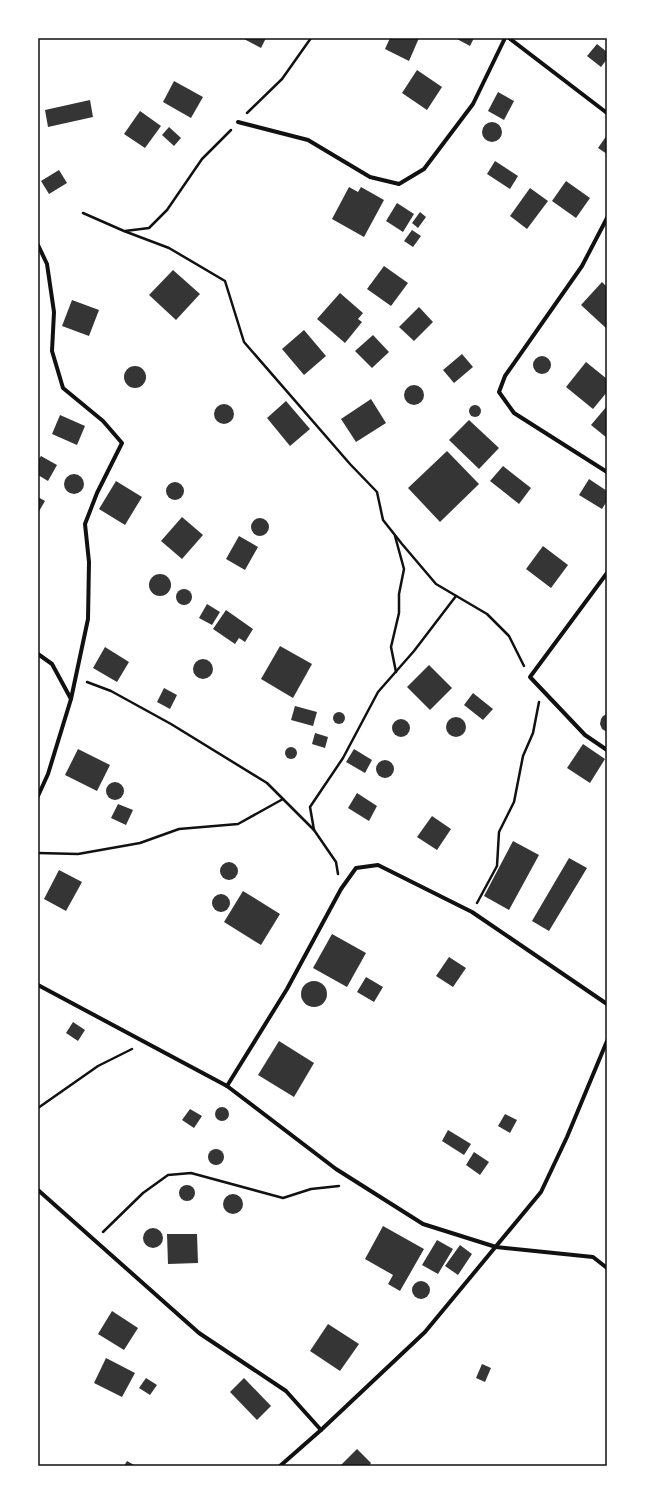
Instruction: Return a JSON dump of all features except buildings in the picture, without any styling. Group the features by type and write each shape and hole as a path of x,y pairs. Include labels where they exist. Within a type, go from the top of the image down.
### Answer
{"street":[{"path":"238,122 308,140 370,177 399,184 424,169 472,104 505,38"},
{"path":"509,38 607,113"},
{"path":"607,218 582,266 505,376 499,392 514,413 607,472"},
{"path":"38,245 47,264 54,312 52,351 63,388 103,421 122,443 97,493 85,524 89,562 88,619 71,699 48,774 38,796"},
{"path":"607,573 530,677 585,735 607,750"},
{"path":"38,654 52,664 71,699"},
{"path":"227,1086 287,989 341,888 356,868 378,865 472,912 607,1004"},
{"path":"38,985 227,1086 336,1168 423,1224 496,1246 593,1257 607,1268"},
{"path":"280,1466 321,1430 425,1332 540,1192 567,1137 607,1041"},
{"path":"38,1190 199,1333 286,1390 321,1430"}],"path":[{"path":"124,231 150,228 167,210 202,159 282,79 311,38"},
{"path":"83,213 124,231 169,248 225,281 244,342 350,464 377,492 383,520 436,584 487,614 509,636 530,677"},
{"path":"394,534 404,569 399,594 399,613 391,647 396,672"},
{"path":"314,830 310,807 343,758 378,692 414,651 456,596"},
{"path":"76,677 111,691 171,724 268,783 314,830 336,862 341,888"},
{"path":"472,912 497,866 499,832 514,802 523,756 533,733 542,690"},
{"path":"38,852 78,854 140,843 179,829 238,824 283,799"},
{"path":"38,1108 98,1066 145,1042"},
{"path":"95,1240 143,1193 168,1175 191,1173 284,1198 311,1189 360,1184"}]}
